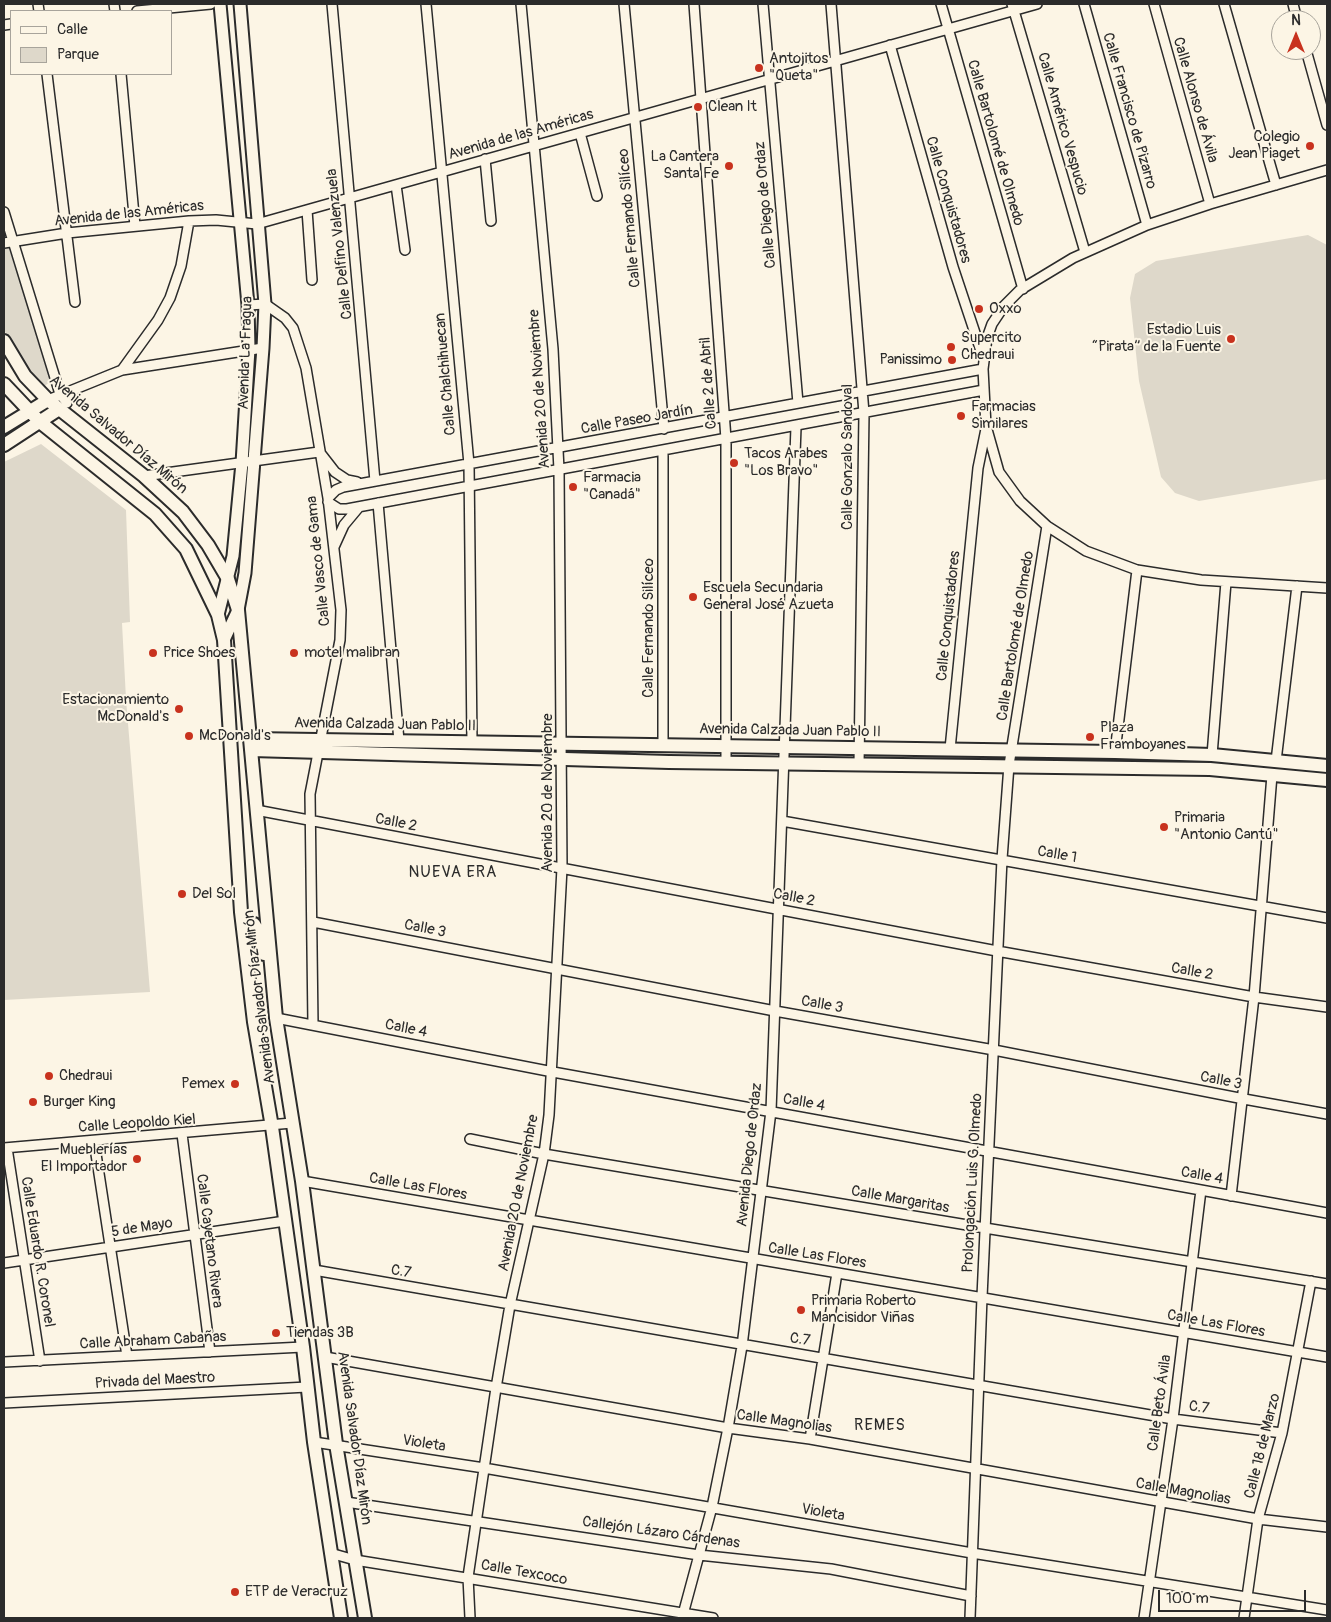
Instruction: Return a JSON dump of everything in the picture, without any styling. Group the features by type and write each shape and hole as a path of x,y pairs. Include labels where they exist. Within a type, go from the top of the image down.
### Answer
{"main road":[{"name":"Avenida Salvador Díaz Mirón","path":"4,342 25,376 48,400 63,406 183,512 208,545 228,579 238,610 276,1018 302,1181 336,1444 365,1618"},
{"name":"Avenida Salvador Díaz Mirón","path":"4,384 40,422 155,514 186,549 218,615 224,640 243,924 254,1022 272,1127 303,1348 314,1442 341,1618"},
{"path":"4,426 48,400"},
{"path":"4,445 63,406"},
{"name":"Avenida Calzada Juan Pablo II","path":"318,747 399,741 1012,750 1212,755 1327,766"},
{"name":"Avenida Calzada Juan Pablo II","path":"252,745 562,759 1210,769 1327,780"},
{"path":"243,924 254,924 257,928 262,953 270,958"}],"street":[{"path":"147,10 211,4"},
{"name":"Avenida La Fragua","path":"218,615 233,556 242,463 249,349 248,305 220,4"},
{"name":"Avenida La Fragua","path":"224,640 238,610 245,573 263,348 264,304 240,4"},
{"name":"Calle Delfino Valenzuela","path":"332,4 375,481"},
{"name":"Calle Chalchihuecan","path":"426,4 469,464 472,743"},
{"name":"Avenida 20 de Noviembre","path":"470,1618 468,1577 496,1388 510,1305 544,1154 553,1072 562,868 558,448 553,348 521,4"},
{"name":"Calle Fernando Silíceo","path":"624,4 664,429"},
{"name":"Calle 2 de Abril","path":"694,4 726,439 726,762"},
{"name":"Calle Diego de Ordaz","path":"763,4 798,403"},
{"name":"Calle Gonzalo Sandoval","path":"831,4 864,413 859,765"},
{"name":"Calle Bartolomé de Olmedo","path":"941,4 1023,289"},
{"name":"Avenida de las Américas","path":"7,242 67,233 189,221 239,221 257,224 948,29 1013,7 1037,4"},
{"name":"Calle Francisco de Pizarro","path":"1084,4 1147,225"},
{"name":"Calle Alonso de Ávila","path":"1154,4 1210,204"},
{"path":"1224,4 1276,185"},
{"name":"Calle Américo Vespucio","path":"1013,7 1085,252"},
{"name":"Calle Conquistadores","path":"890,45 953,268 984,365"},
{"path":"1309,60 1327,125"},
{"path":"47,75 75,302"},
{"path":"121,75 135,226"},
{"path":"580,133 597,196"},
{"path":"485,159 491,221"},
{"path":"1327,170 1210,204 1147,225 1085,252 1023,289 1004,306 992,324 984,365 986,426 999,472 1020,501 1047,526 1086,551 1137,570 1226,582 1327,588"},
{"path":"396,185 405,250"},
{"path":"306,210 312,280"},
{"name":"Avenida Salvador Díaz Mirón","path":"4,212 7,242 63,406"},
{"path":"122,370 158,320 170,298 181,266 189,221"},
{"path":"248,305 264,304"},
{"name":"Calle Vasco de Gama","path":"264,304 285,318 293,328 306,368 328,500 341,610 340,640 310,794 313,1025"},
{"path":"48,400 60,394 74,392 122,370 263,348"},
{"name":"Calle Paseo Jardín","path":"328,500 336,490 375,481 725,418 798,403 862,393 984,365"},
{"path":"328,500 339,509 359,507 663,452 984,390"},
{"path":"63,406 74,392"},
{"name":"Calle Conquistadores","path":"950,749 978,468 986,426"},
{"path":"785,747 796,427"},
{"path":"144,476 319,452 335,472 347,480 363,484"},
{"name":"Calle Fernando Silíceo","path":"663,452 663,745"},
{"path":"378,503 399,741"},
{"path":"333,549 344,526 359,507"},
{"name":"Calle Bartolomé de Olmedo","path":"1012,750 1047,526"},
{"path":"1115,752 1137,570"},
{"path":"1212,755 1226,582"},
{"path":"1276,761 1297,586"},
{"name":"Avenida Diego de Ordaz","path":"682,1616 712,1507 728,1428 742,1346 771,1111 785,747"},
{"name":"Prolongación Luis G. Olmedo","path":"970,1618 997,950 1009,765 1012,750"},
{"path":"1231,1196 1244,1099 1254,997 1272,775"},
{"name":"Calle 2","path":"256,810 997,950 1254,997 1327,1007"},
{"name":"Calle 1","path":"782,821 1327,918"},
{"name":"Calle 3","path":"313,922 1327,1114"},
{"name":"Calle 4","path":"276,1018 553,1072 1327,1213"},
{"name":"Calle Leopoldo Kiel","path":"5,1148 272,1127 292,1123"},
{"name":"Calle Cayetano Rivera","path":"182,1134 210,1352"},
{"name":"Calle Margaritas","path":"470,1139 544,1154 1327,1284"},
{"path":"94,1141 127,1356"},
{"name":"Calle Eduardo R. Coronel","path":"5,1148 40,1360"},
{"name":"Calle Las Flores","path":"302,1181 753,1260 982,1297 1327,1357"},
{"name":"Calle Beto Ávila","path":"1144,1618 1173,1418 1201,1190"},
{"name":"5 de Mayo","path":"4,1263 285,1221"},
{"name":"C.7","path":"314,1270 742,1346 823,1357 1173,1418 1282,1433"},
{"path":"810,1439 837,1273"},
{"name":"Calle 18 de Marzo","path":"1244,1618 1258,1520 1282,1433 1299,1352 1311,1281"},
{"name":"Calle Abraham Cabañas","path":"4,1362 303,1348"},
{"name":"Calle Magnolias","path":"325,1357 728,1428 810,1439 1258,1520 1327,1527"},
{"name":"Privada del Maestro","path":"4,1403 308,1387"},
{"name":"Violeta","path":"314,1442 484,1468 972,1553 1150,1580 1327,1610"},
{"name":"Callejón Lázaro Cárdenas","path":"346,1502 476,1520 698,1557 831,1569 971,1596"},
{"name":"Calle Texcoco","path":"330,1553 355,1560 468,1577 682,1616 713,1618"}],"green space":[{"name":"Estadio Luis “Pirata” de la Fuente","path":"1308,235 1327,245 1327,479 1199,501 1175,493 1161,477 1139,381 1130,298 1135,274 1156,261"},
{"path":"8,246 53,380 43,387 14,353 4,329 4,247"},
{"path":"41,444 126,510 130,622 122,623 126,699 150,992 4,1000 4,462"}],"place":[{"name":"Antojitos \"Queta\"","path":"759,68"},
{"name":"Clean It","path":"698,107"},
{"name":"Colegio Jean Piaget","path":"1310,146"},
{"name":"La Cantera Santa Fe","path":"729,166"},
{"name":"Oxxo","path":"979,309"},
{"name":"Estadio Luis “Pirata” de la Fuente","path":"1231,339"},
{"name":"Supercito Chedraui","path":"951,347"},
{"name":"Panissimo","path":"952,360"},
{"name":"Farmacias Similares","path":"961,416"},
{"name":"Tacos Arabes \"Los Bravo\"","path":"734,463"},
{"name":"Farmacia \"Canadá\"","path":"573,487"},
{"name":"Escuela Secundaria General José Azueta","path":"693,597"},
{"name":"Price Shoes","path":"153,653"},
{"name":"motel malibran","path":"294,653"},
{"name":"Estacionamiento McDonald's","path":"179,709"},
{"name":"McDonald's","path":"189,736"},
{"name":"Plaza Framboyanes","path":"1090,737"},
{"name":"Primaria \"Antonio Cantú\"","path":"1164,827"},
{"name":"Del Sol","path":"182,894"},
{"name":"Chedraui","path":"49,1076"},
{"name":"Pemex","path":"235,1084"},
{"name":"Burger King","path":"33,1102"},
{"name":"Mueblerías El Importador","path":"137,1159"},
{"name":"Primaria Roberto Mancisidor Viñas","path":"801,1310"},
{"name":"Tiendas 3B","path":"276,1333"},
{"name":"ETP de Veracruz","path":"235,1592"}],"district":[{"name":"NUEVA ERA","path":"453,873"},
{"name":"REMES","path":"880,1426"}]}
